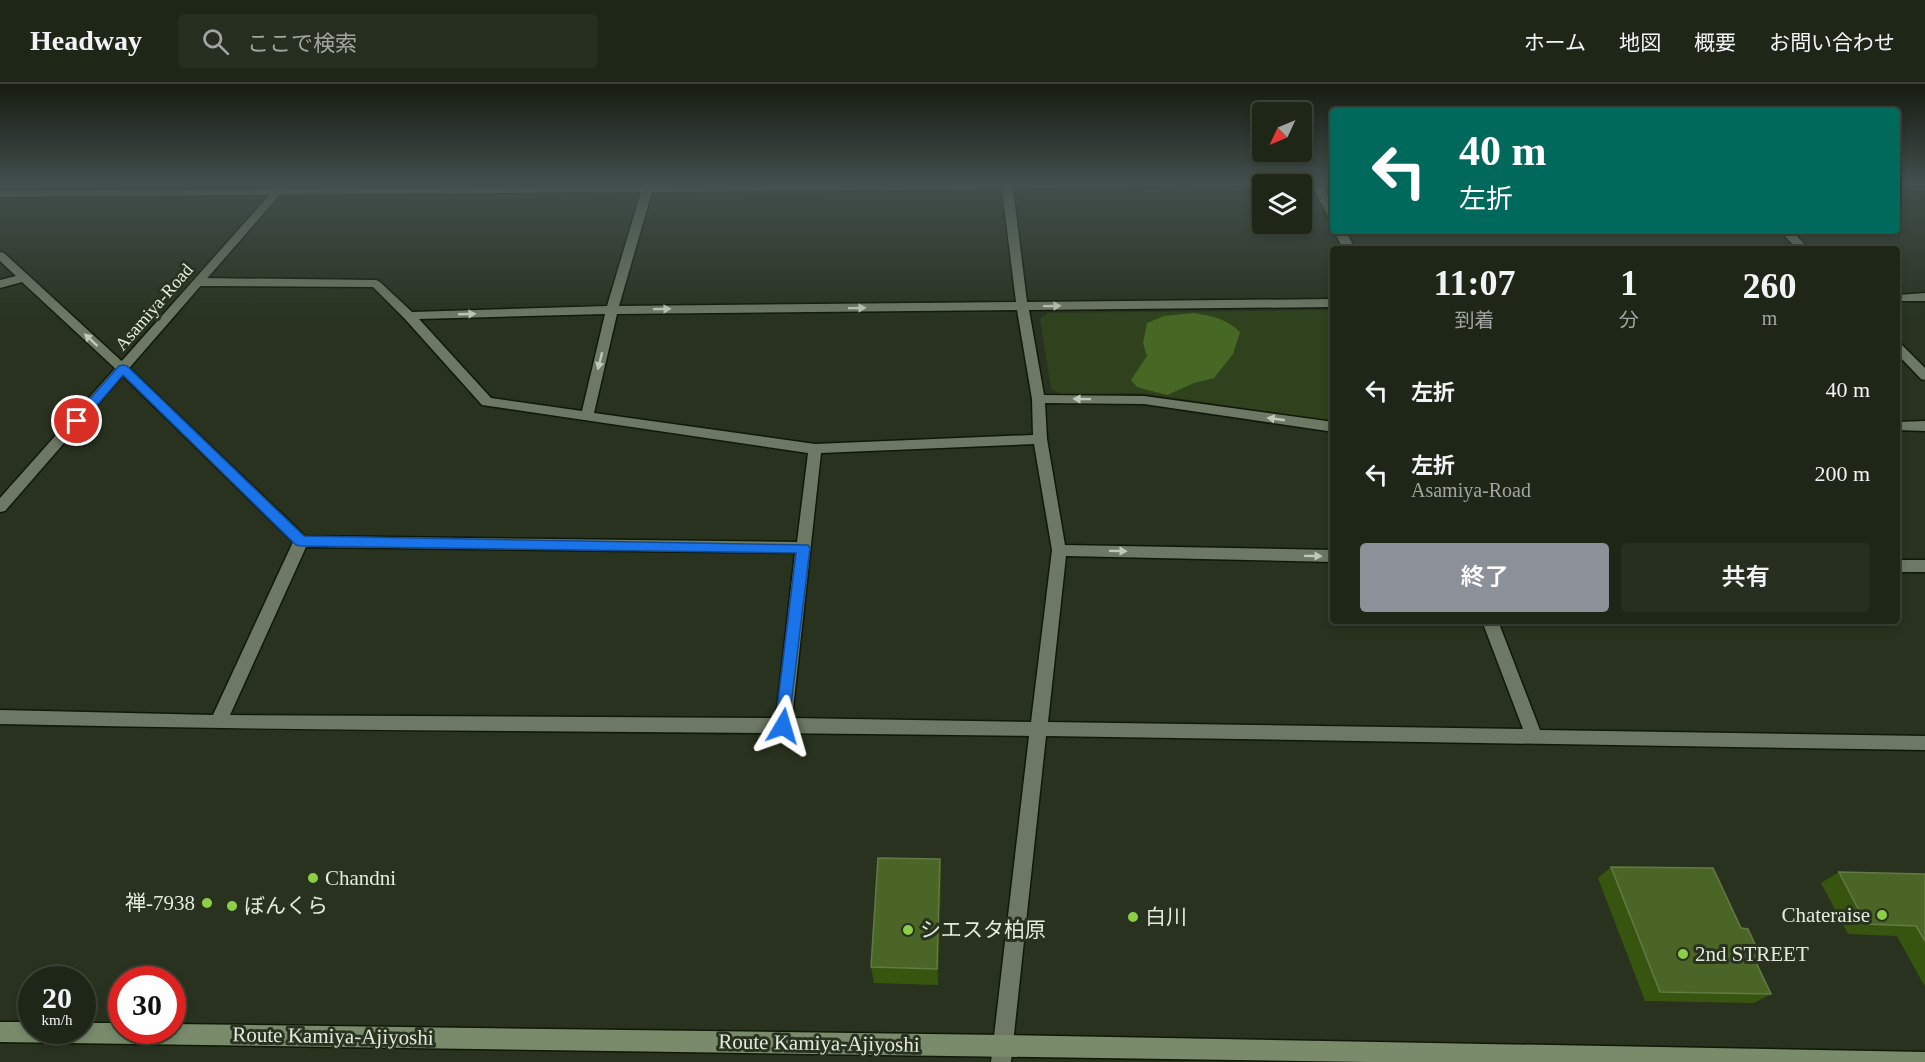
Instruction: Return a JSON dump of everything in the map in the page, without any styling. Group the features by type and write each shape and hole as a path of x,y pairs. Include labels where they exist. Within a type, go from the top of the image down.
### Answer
{"main road":[{"name":"Route Kamiya-Ajiyoshi","path":"0,1032 1002,1054 1925,1062"}],"street":[{"name":"Asamiya-Road","path":"0,507 246,229"},
{"path":"586,416 612,310 636,229"},
{"path":"1002,1054 1059,550 1040,439 1038,399 1022,306 1013,229"},
{"path":"1789,234 1800,246"},
{"path":"0,255 123,369 301,541 804,548"},
{"path":"0,284 24,278"},
{"path":"199,282 376,284 409,316 487,402 815,449 1040,439"},
{"path":"1900,298 1925,297"},
{"path":"409,316 612,310 1330,303"},
{"path":"1900,350 1925,376"},
{"path":"1038,399 1144,400 1330,426"},
{"path":"1900,426 1925,426"},
{"path":"783,726 815,449"},
{"path":"218,722 301,541"},
{"path":"1059,550 1330,556"},
{"path":"1900,566 1925,567"},
{"path":"1491,624 1535,738"},
{"path":"0,717 218,722 783,726 1925,744"}],"green space":[{"path":"1330,310 1330,421 1143,393 1061,394 1051,389 1040,319 1048,313"},
{"path":"1194,313 1219,319 1240,332 1233,354 1214,378 1194,383 1167,395 1137,387 1131,380 1147,356 1143,343 1147,323 1164,316"}],"building":[{"name":"シエスタ柏原","path":"878,858 940,859 937,969 871,967"},
{"name":"2nd STREET","path":"1611,867 1713,868 1741,928 1748,929 1762,960 1755,960 1771,994 1660,992"},
{"path":"1839,872 1925,874 1925,941 1916,926 1866,924"}],"place":[{"name":"Chandni","path":"313,878"},
{"name":"禅-7938","path":"207,903"},
{"name":"ぼんくら","path":"232,906"},
{"name":"Chateraise","path":"1882,915"},
{"name":"白川","path":"1133,917"},
{"name":"シエスタ柏原","path":"908,930"},
{"name":"2nd STREET","path":"1683,954"}],"route":[{"path":"77,421 123,369 301,541 804,548 783,726"}]}
